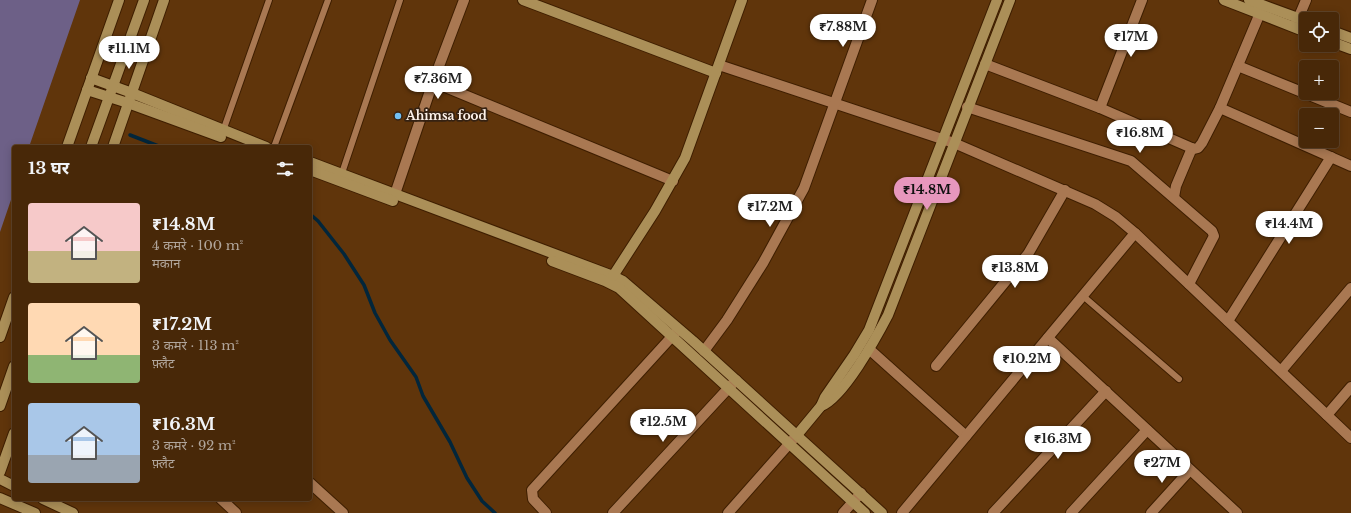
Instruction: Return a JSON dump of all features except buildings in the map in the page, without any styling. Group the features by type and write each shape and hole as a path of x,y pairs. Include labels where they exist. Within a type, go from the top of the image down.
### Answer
{"street":[{"path":"68,145 119,0"},
{"path":"92,145 144,0"},
{"path":"114,145 164,0"},
{"path":"395,194 432,82 464,0"},
{"path":"613,276 673,180 685,158 742,0"},
{"path":"704,351 727,320 763,263 804,188 872,0"},
{"path":"728,513 797,436 821,406 825,397 869,330 997,0"},
{"path":"821,406 832,399 869,349 888,315 945,170 967,107 1010,0"},
{"path":"1100,108 1142,0"},
{"path":"1224,0 1299,22"},
{"path":"1249,0 1261,10"},
{"path":"1303,12 1306,0"},
{"path":"527,1 717,69 834,104 954,143 1095,204 1135,233 1351,438"},
{"path":"985,64 1100,108 1192,148 1198,148 1220,108 1261,10"},
{"path":"1339,34 1351,38"},
{"path":"1339,45 1351,49"},
{"path":"1238,66 1351,112"},
{"path":"91,78 261,145"},
{"path":"432,82 673,180"},
{"path":"87,90 128,103 242,145"},
{"path":"967,107 1131,161 1212,231 1214,236 1189,284"},
{"path":"1220,108 1351,166"},
{"path":"1174,197 1176,186 1192,148"},
{"path":"1228,321 1331,157"},
{"path":"312,163 623,281 676,332 729,389 865,513"},
{"path":"312,171 605,281 619,288 676,332 704,351 882,513"},
{"path":"936,366 1028,254 1065,190"},
{"path":"902,513 1135,233"},
{"path":"1281,371 1351,288"},
{"path":"0,337 12,303"},
{"path":"546,513 533,499 532,490 676,332"},
{"path":"1048,338 1190,470 1231,511"},
{"path":"869,349 966,436"},
{"path":"0,406 12,372"},
{"path":"613,513 736,380"},
{"path":"1327,415 1351,387"},
{"path":"994,513 1106,391"},
{"path":"1071,513 1147,430"},
{"path":"0,472 12,439"},
{"path":"1151,513 1190,470"},
{"path":"0,479 12,485"},
{"path":"312,485 343,513"},
{"path":"843,513 861,493"},
{"path":"0,498 35,513"},
{"path":"47,501 73,513"},
{"path":"222,501 236,513"}],"lane":[{"path":"223,131 269,0"},
{"path":"275,145 328,0"},
{"path":"342,173 400,0"},
{"path":"1083,296 1178,379"}],"shaded area":[{"path":"0,0 80,0 30,145 12,145 12,197 0,232"}],"waterway":[{"path":"130,135 156,145"},
{"path":"312,216 318,221 344,254 364,285 375,313 390,340 416,377 423,396 450,442 467,478 482,501 495,513"}],"place":[{"name":"Ahimsa food","path":"398,116"}]}
